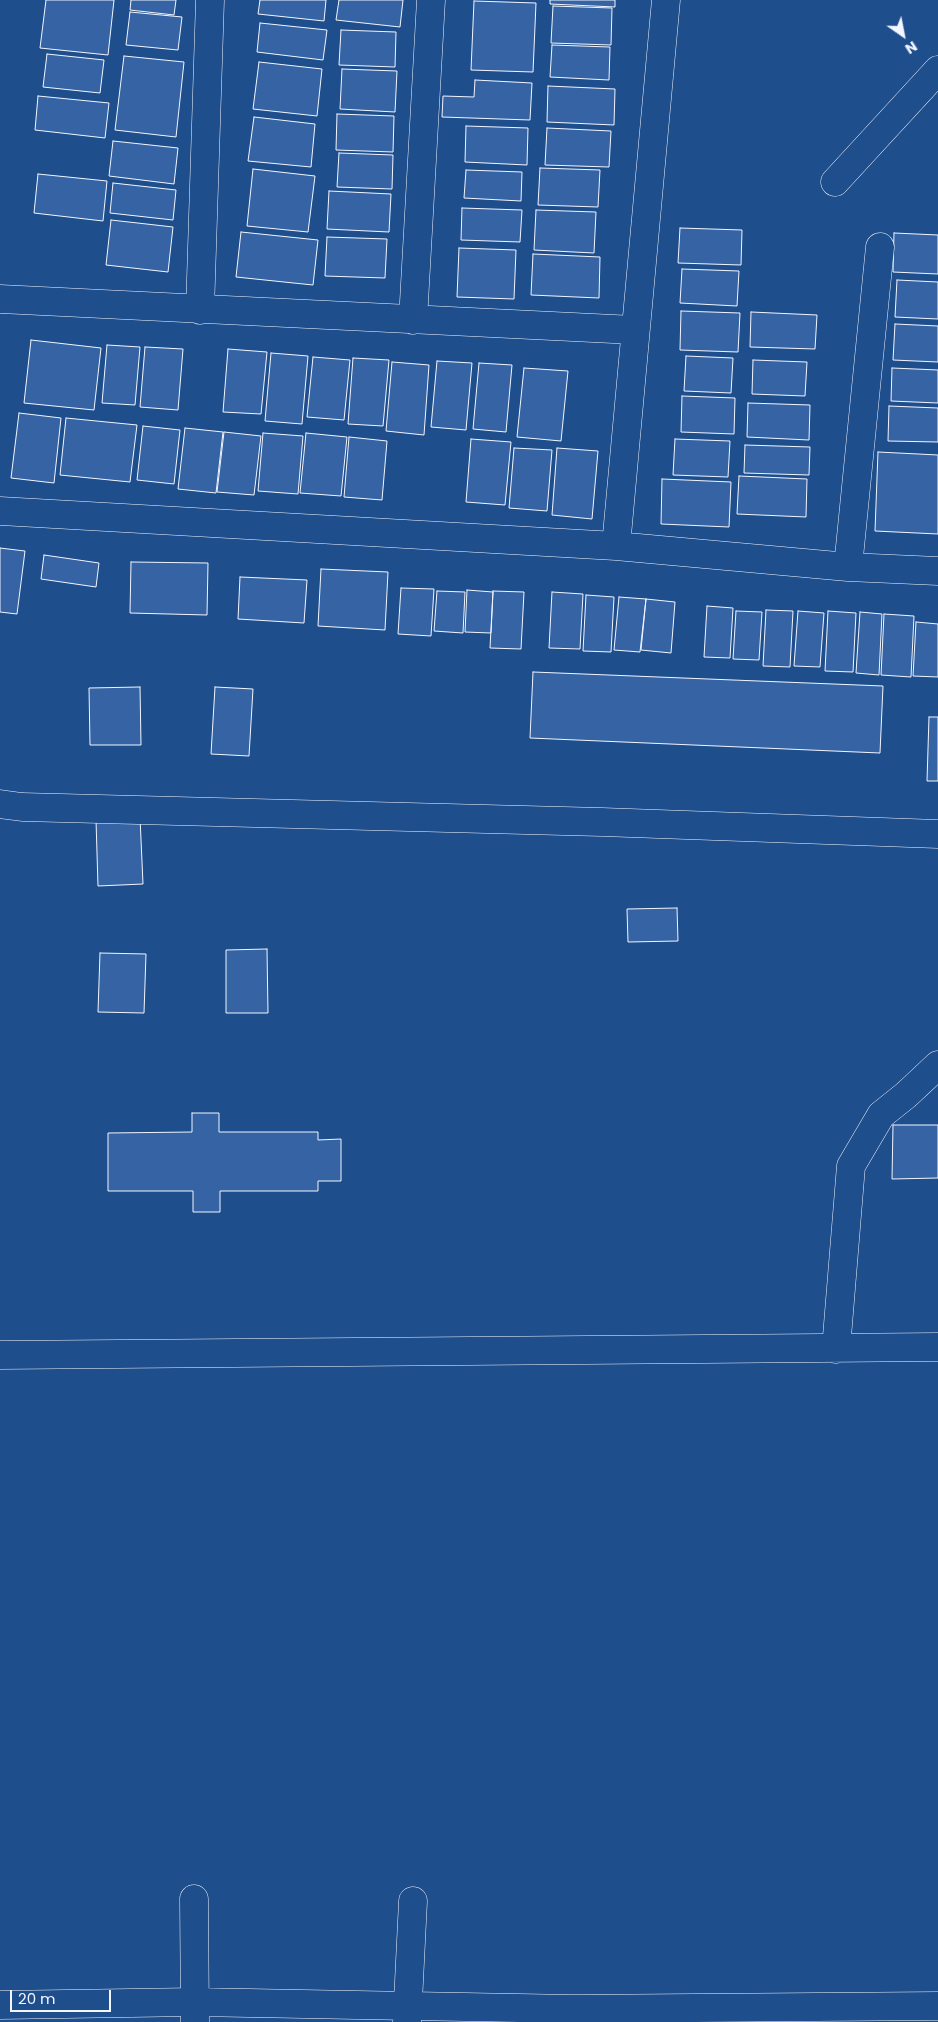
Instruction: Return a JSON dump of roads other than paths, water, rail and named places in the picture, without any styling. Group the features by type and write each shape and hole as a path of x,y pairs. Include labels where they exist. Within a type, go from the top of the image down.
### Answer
{"street":[{"path":"200,310 210,0"},
{"path":"413,320 431,0"},
{"path":"616,546 634,330 666,0"},
{"path":"836,182 938,70"},
{"path":"848,567 880,247"},
{"path":"0,299 634,330"},
{"path":"0,511 616,546 848,567 938,571"},
{"path":"0,804 938,834"},
{"path":"836,1349 851,1166 881,1115 938,1065"},
{"path":"906,1095 938,1095"},
{"path":"0,1355 938,1347"},
{"path":"194,1899 195,2012"},
{"path":"408,2014 413,1902"},
{"path":"0,2005 195,2012 578,2015 938,2006"}]}
